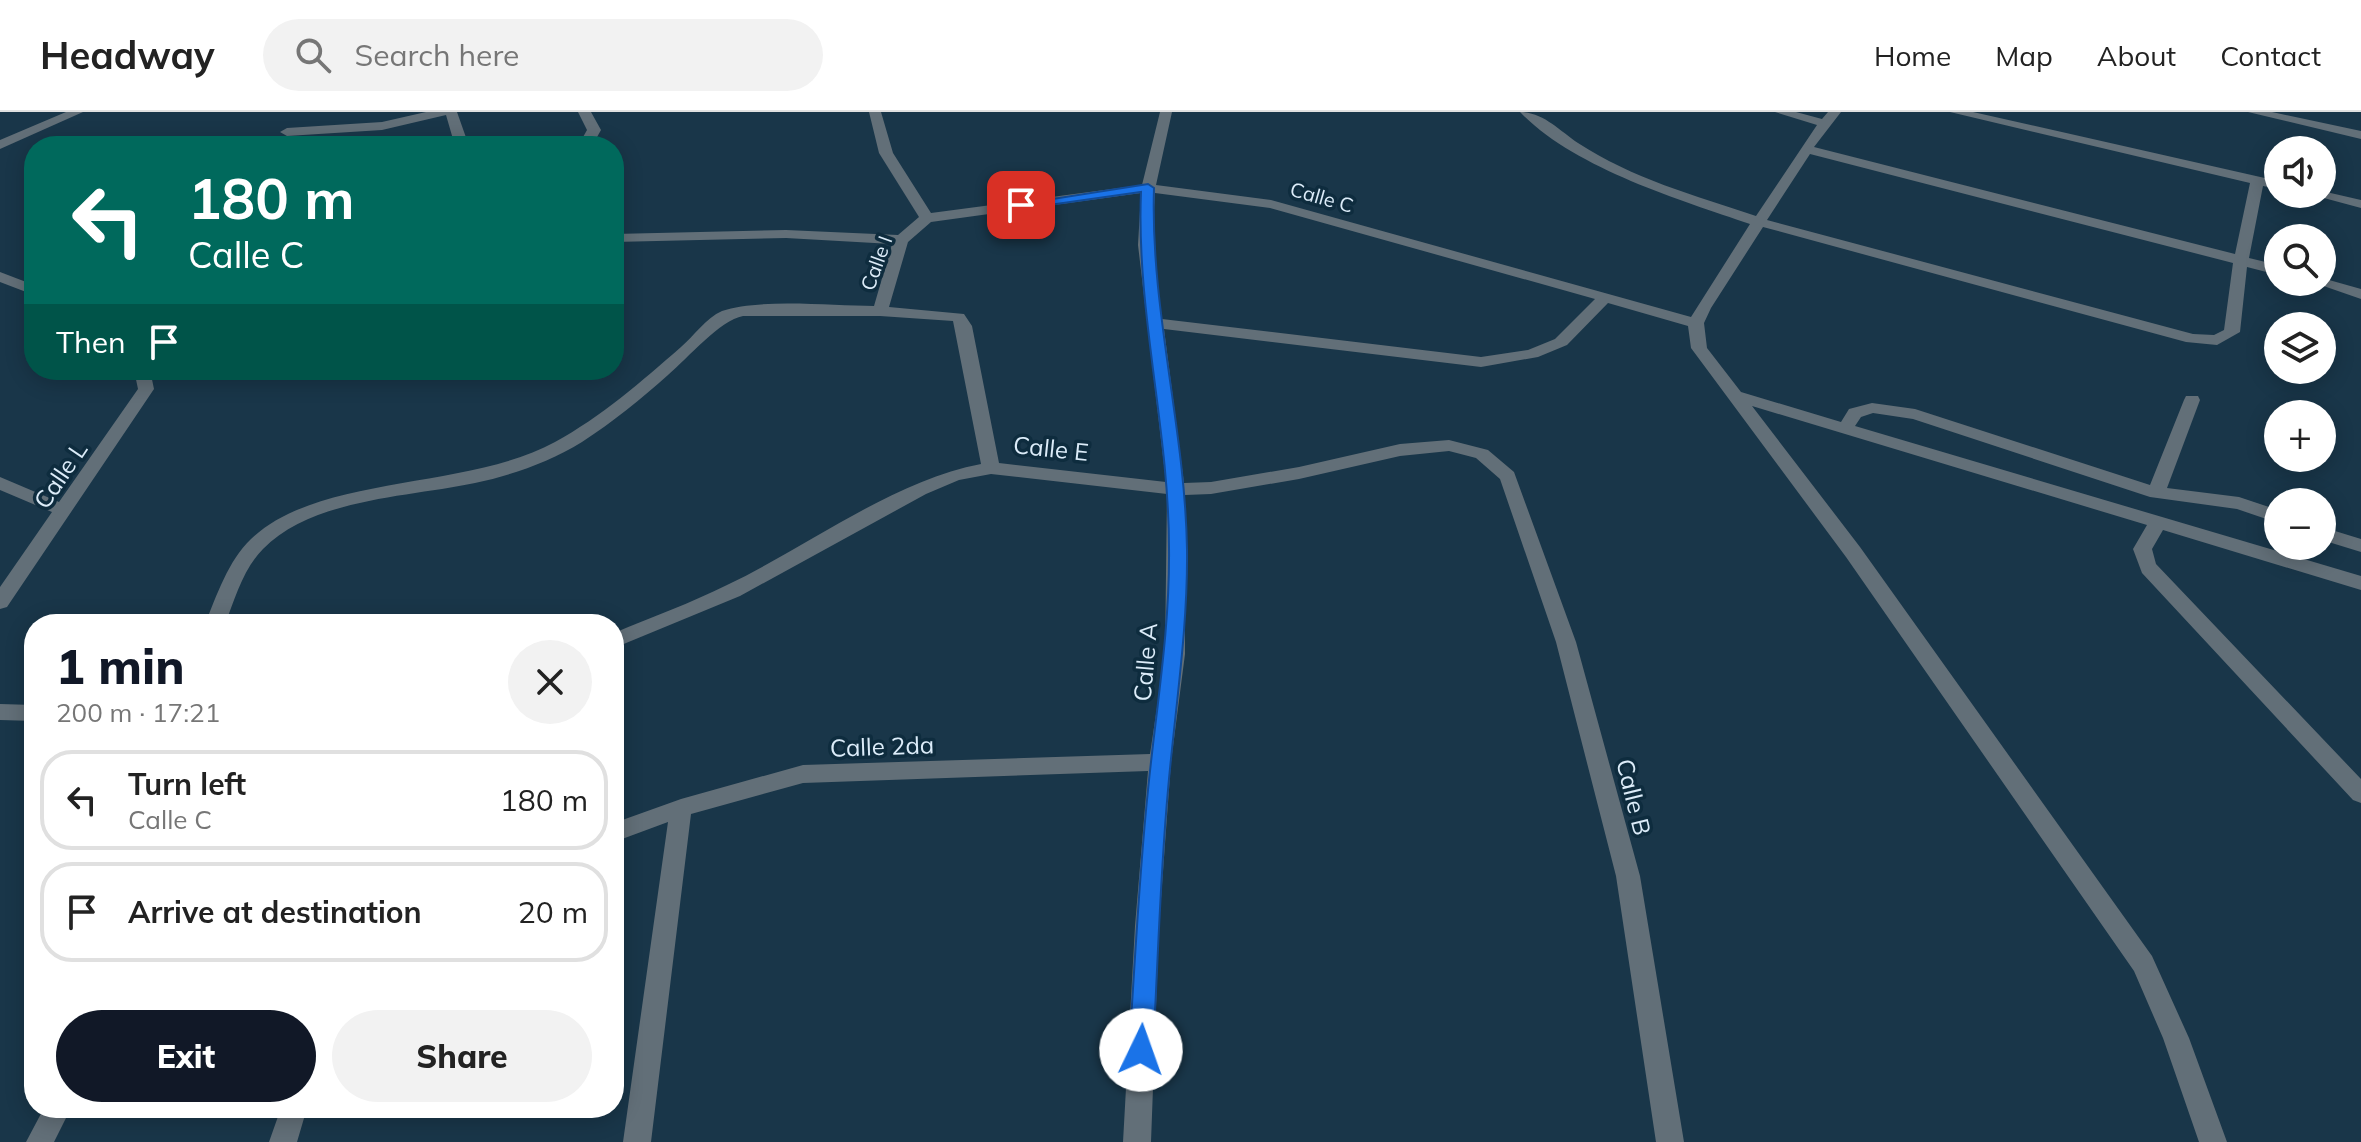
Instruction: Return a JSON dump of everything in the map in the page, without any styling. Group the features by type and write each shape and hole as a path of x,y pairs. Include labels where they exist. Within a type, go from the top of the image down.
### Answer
{"street":[{"path":"0,145 77,112"},
{"path":"287,132 382,126 443,112"},
{"path":"451,112 459,136"},
{"path":"584,112 591,119 594,130 591,136"},
{"path":"875,112 886,153 927,218"},
{"name":"Calle A","path":"1137,1142 1147,926 1160,762 1175,654 1176,489 1145,245 1148,188 1166,112"},
{"path":"1526,112 1615,169 1664,190 1759,222 2192,339 2217,340 2232,332 2241,259 2257,181"},
{"path":"1781,112 1829,118 1806,149 1696,323 1699,348 1853,552 2143,964 2176,1038 2213,1142"},
{"path":"1956,112 2264,182"},
{"path":"2254,112 2361,135"},
{"path":"1806,149 2264,266"},
{"name":"Calle C","path":"927,218 1148,188 1271,204 1696,323"},
{"path":"2336,198 2361,204"},
{"name":"Calle I","path":"927,218 901,240 880,311 958,317 964,326 991,468"},
{"path":"624,238 786,234 901,240"},
{"path":"0,277 24,286"},
{"path":"2336,287 2361,294"},
{"path":"1156,323 1427,358 1481,362 1532,354 1561,342 1606,297"},
{"path":"220,614 250,554 264,537 317,507 510,468 546,455 587,429 699,340 718,320 752,310 880,311"},
{"name":"Calle L","path":"0,602 146,389 144,380"},
{"path":"1732,395 2361,583"},
{"path":"2156,493 2192,400"},
{"path":"1844,430 1855,413 1872,408 1915,414 2156,493 2239,503 2264,512"},
{"name":"Calle E","path":"624,637 733,591 920,490 955,475 991,468 1176,489 1211,488 1299,473 1400,450 1449,445 1482,454 1508,476"},
{"name":"Calle B","path":"1508,476 1566,642 1628,876 1670,1142"},
{"path":"0,483 65,511"},
{"path":"2160,522 2141,543 2141,555 2149,568 2361,794"},
{"path":"2336,538 2361,546"},
{"path":"0,712 24,713"},
{"name":"Calle 2da","path":"624,829 681,808 803,774 1160,762"},
{"path":"637,1142 681,808"},
{"path":"40,1142 53,1118"},
{"path":"283,1142 291,1118"}],"route":[{"path":"1021,205 1148,188 1145,245 1176,489 1178,550 1175,654 1160,762 1141,1050"}]}
